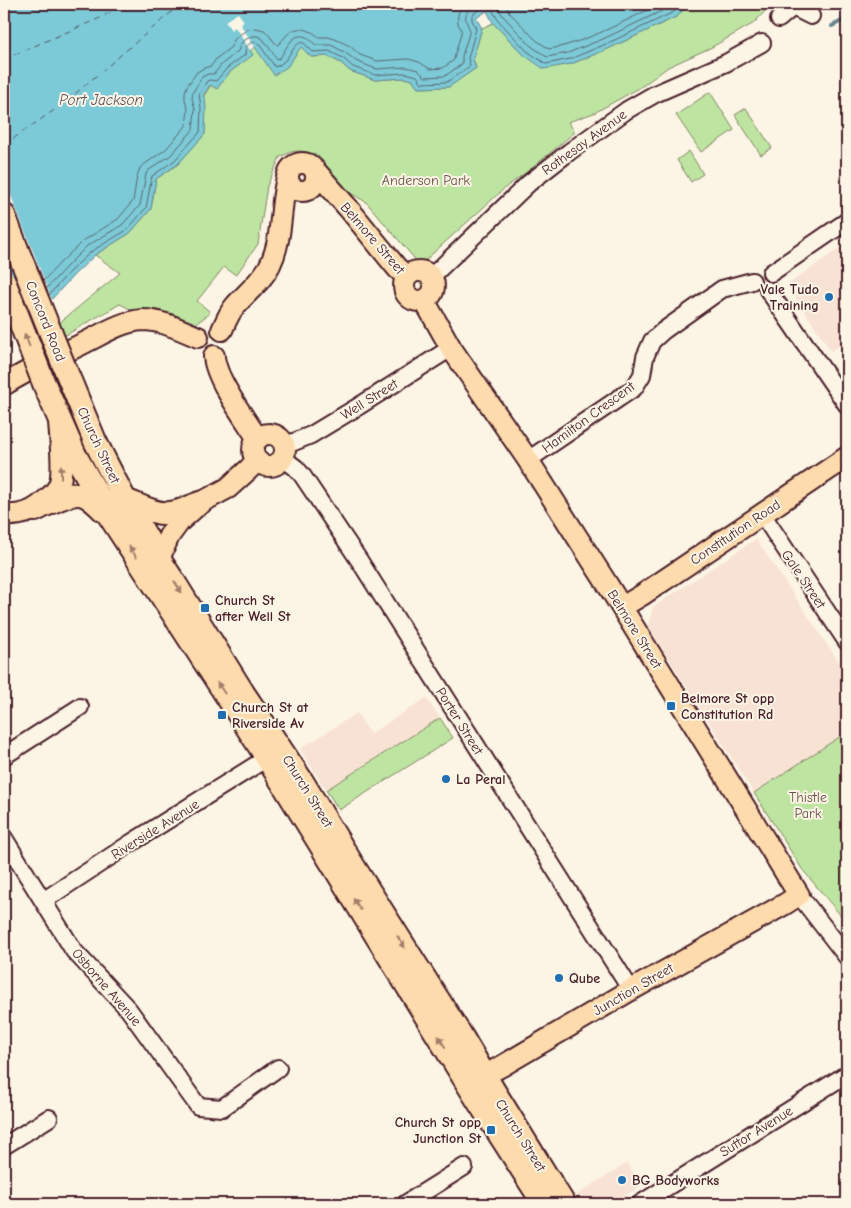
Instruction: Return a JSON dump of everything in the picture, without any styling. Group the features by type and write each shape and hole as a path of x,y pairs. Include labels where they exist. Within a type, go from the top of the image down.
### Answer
{"highway":[{"name":"Concord Road","path":"4,215 66,370"},
{"name":"Concord Road","path":"4,281 45,386"},
{"name":"Church Street","path":"66,370 95,441 158,559 302,781 462,1037 476,1079 544,1204"},
{"name":"Church Street","path":"45,386 75,455 110,517 476,1079 564,1204"},
{"path":"34,510 69,495 79,494 94,501 110,517"},
{"path":"125,500 164,513 176,512 200,503"}],"main road":[{"path":"222,330 235,306 259,281 269,266 278,241 285,188 288,174 293,166 307,163 314,169 316,174 315,183 295,197 282,214"},
{"name":"Belmore Street","path":"314,169 397,268 407,277"},
{"path":"288,174 292,186 296,189 306,190"},
{"name":"Belmore Street","path":"306,190 319,191 339,198"},
{"path":"419,271 428,274 433,281 433,290 428,298 414,300 407,295 404,286 407,277 419,271"},
{"name":"Belmore Street","path":"424,300 451,348 528,460 622,607 799,895"},
{"path":"4,385 48,360 129,322 143,320 167,324 198,337"},
{"path":"208,326 217,327 222,330 227,338 227,344 222,352 214,356 204,354 197,343 198,337 200,332 208,326"},
{"path":"214,356 214,363 220,378 258,439"},
{"path":"4,515 11,516 34,510 56,490 61,479 59,419"},
{"path":"265,435 273,435 280,439 283,452 278,463 270,466 263,465 257,460 253,449 258,439 265,435"},
{"name":"Constitution Road","path":"622,607 847,457"},
{"path":"158,559 174,527 200,503 228,488 249,470 257,460"},
{"name":"Junction Street","path":"476,1079 799,895"}],"street":[{"path":"779,19 793,6 811,16"},
{"name":"Rothesay Avenue","path":"431,277 529,183 627,110 655,94 726,63 762,44"},
{"path":"771,273 847,222"},
{"path":"763,269 771,273 773,282 768,290 761,291 757,290 752,281 752,276 755,272 763,269"},
{"name":"Hamilton Crescent","path":"528,460 634,388 642,375 645,357 652,340 663,331 722,289 752,281"},
{"path":"768,290 847,405"},
{"name":"Well Street","path":"283,452 451,348"},
{"name":"Porter Street","path":"283,452 289,462 302,475 343,537 631,990"},
{"name":"Gale Street","path":"762,514 847,642"},
{"path":"4,756 80,706"},
{"name":"Riverside Avenue","path":"43,900 267,758"},
{"name":"Osborne Avenue","path":"4,838 74,951 129,1010 198,1106 222,1108 278,1068"},
{"name":"Belmore Street","path":"799,895 847,957"},
{"name":"Suttor Avenue","path":"640,1204 847,1074"},
{"path":"4,1146 49,1118"},
{"path":"405,1204 464,1167"}],"shaded area":[{"path":"847,243 847,340 831,351 787,285"},
{"path":"756,539 847,674 847,732 754,793 648,626 653,607"},
{"path":"426,698 440,718 326,790 300,749 357,713 370,734"},
{"path":"627,1163 641,1186 611,1204 580,1204 575,1196"}],"green space":[{"name":"Anderson Park","path":"688,4 768,4 767,9 754,23 712,47 668,67 641,87 594,113 568,122 575,132 506,187 420,265 366,202 347,191 330,177 325,164 318,156 308,152 291,152 280,157 267,186 258,244 236,275 224,267 197,301 209,311 209,314 194,325 151,313 132,310 120,304 64,336 59,323 120,273 95,255 130,233 151,209 156,179 178,164 205,134 203,97 211,85 217,88 230,72 252,55 250,50 255,47 287,67 301,46 311,57 327,56 341,63 350,71 375,80 404,78 413,80 418,88 448,87 476,68 473,59 482,28 493,23 524,55 571,64 678,16"},
{"path":"710,92 734,130 701,152 676,115"},
{"path":"746,108 772,148 761,155 735,115"},
{"path":"689,151 703,174 691,182 677,160"},
{"path":"440,718 453,738 339,810 326,790"},
{"name":"Thistle Park","path":"847,732 847,923 802,869 754,793"}],"water":[{"name":"Port Jackson","path":"4,4 688,4 678,16 608,49 571,64 544,69 524,55 493,23 487,11 476,18 482,28 473,59 476,68 449,87 418,88 413,80 404,78 375,80 350,71 341,63 327,56 311,57 301,47 287,67 274,75 255,47 250,50 253,55 230,72 217,89 210,85 203,96 206,108 205,134 178,164 156,179 151,209 130,233 95,255 74,275 50,301 28,338 12,352 4,354"}],"pier":[{"path":"238,13 244,21 240,24 255,47 250,50 235,27 231,30 225,21"},
{"path":"4,178 53,302 39,325 4,236"},
{"path":"4,256 34,333 30,340 9,355 4,342"}],"waterway":[{"path":"832,26 844,20 847,21"}],"ferry route":[{"path":"4,59 100,18 125,4"},
{"path":"4,145 63,104 181,4"}],"place":[{"name":"Vale Tudo Training","path":"829,297"},
{"name":"Church St after Well St","path":"205,608"},
{"name":"Belmore St opp Constitution Rd","path":"671,706"},
{"name":"Church St at Riverside Av","path":"222,715"},
{"name":"La Peral","path":"446,779"},
{"name":"Qube","path":"559,978"},
{"name":"Church St opp Junction St","path":"491,1130"},
{"name":"BG Bodyworks","path":"622,1180"}]}
